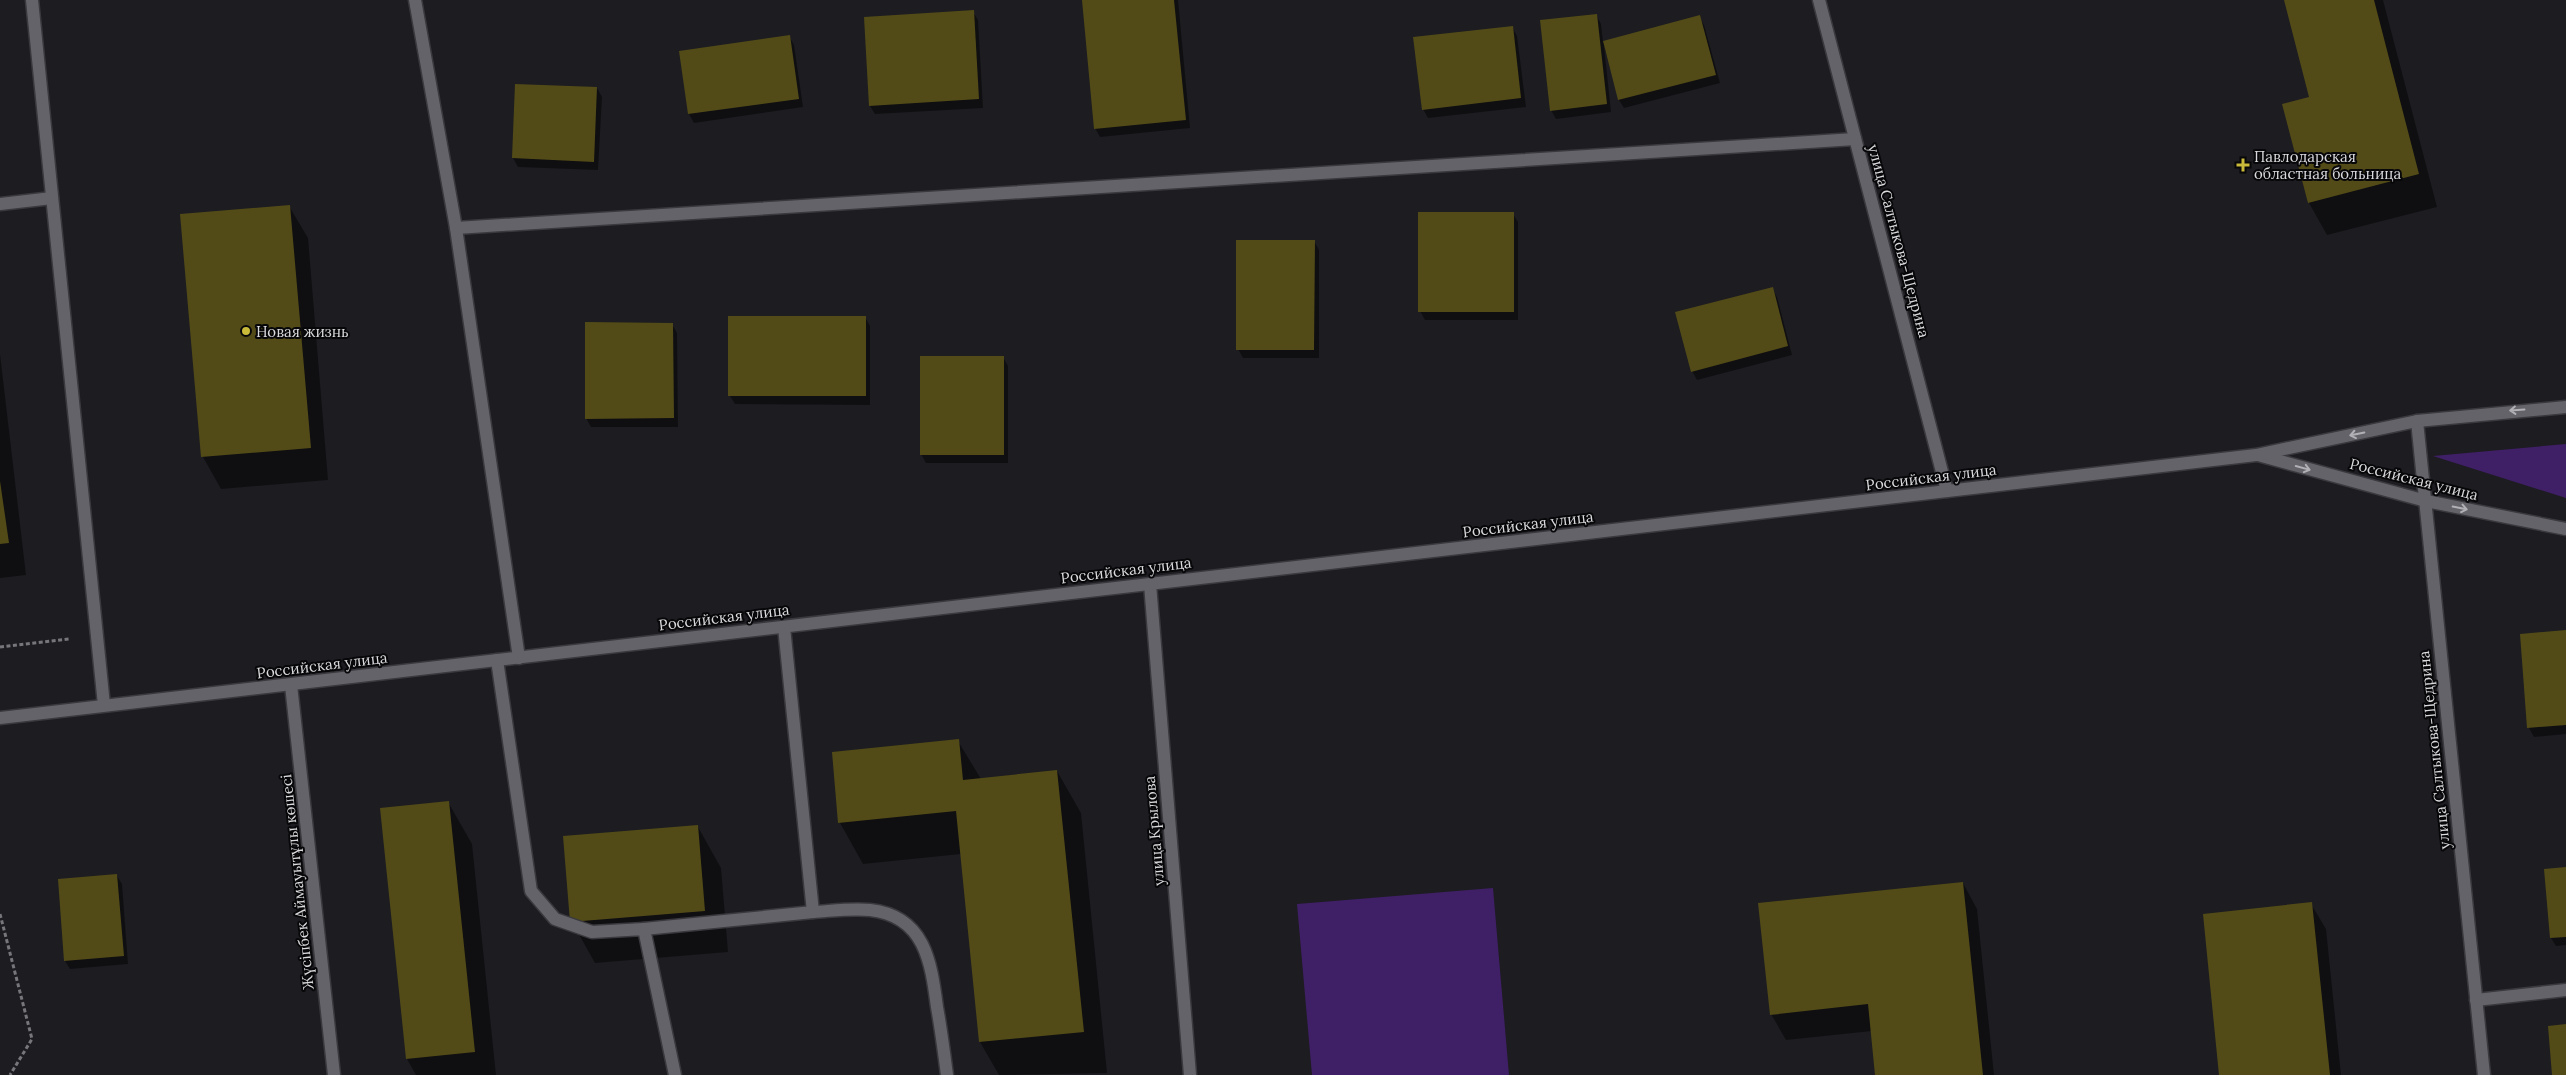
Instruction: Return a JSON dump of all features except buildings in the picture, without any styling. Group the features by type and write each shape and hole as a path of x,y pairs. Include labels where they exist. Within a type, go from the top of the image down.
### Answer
{"street":[{"path":"32,0 104,705"},
{"path":"415,0 456,228 519,658"},
{"name":"улица Салтыкова-Щедрина","path":"1819,0 1947,491"},
{"path":"456,228 1855,139"},
{"path":"0,204 52,198"},
{"name":"Российская улица","path":"0,718 2256,455 2417,421 2566,406"},
{"name":"улица Салтыкова-Щедрина","path":"2417,421 2484,1075"},
{"name":"Российская улица","path":"2256,455 2426,501 2566,529"},
{"name":"улица Крылова","path":"1150,584 1190,1075"},
{"path":"784,627 813,912"},
{"path":"497,660 531,891 555,920 592,932 644,929 813,912 871,910 894,917 912,928 926,948 932,970 947,1075"},
{"name":"Жүсіпбек Аймауытұлы көшесі","path":"291,685 334,1075"},
{"path":"644,929 674,1075"},
{"path":"2476,1000 2566,990"}],"path":[{"path":"0,646 97,636"},
{"path":"0,914 32,1040 10,1075"}],"shaded area":[{"path":"2566,444 2566,498 2433,456"},
{"path":"1493,888 1509,1075 1312,1075 1297,904"}],"place":[{"name":"Павлодарская областная больница","path":"2243,165"},
{"name":"Новая жизнь","path":"246,331"}]}
